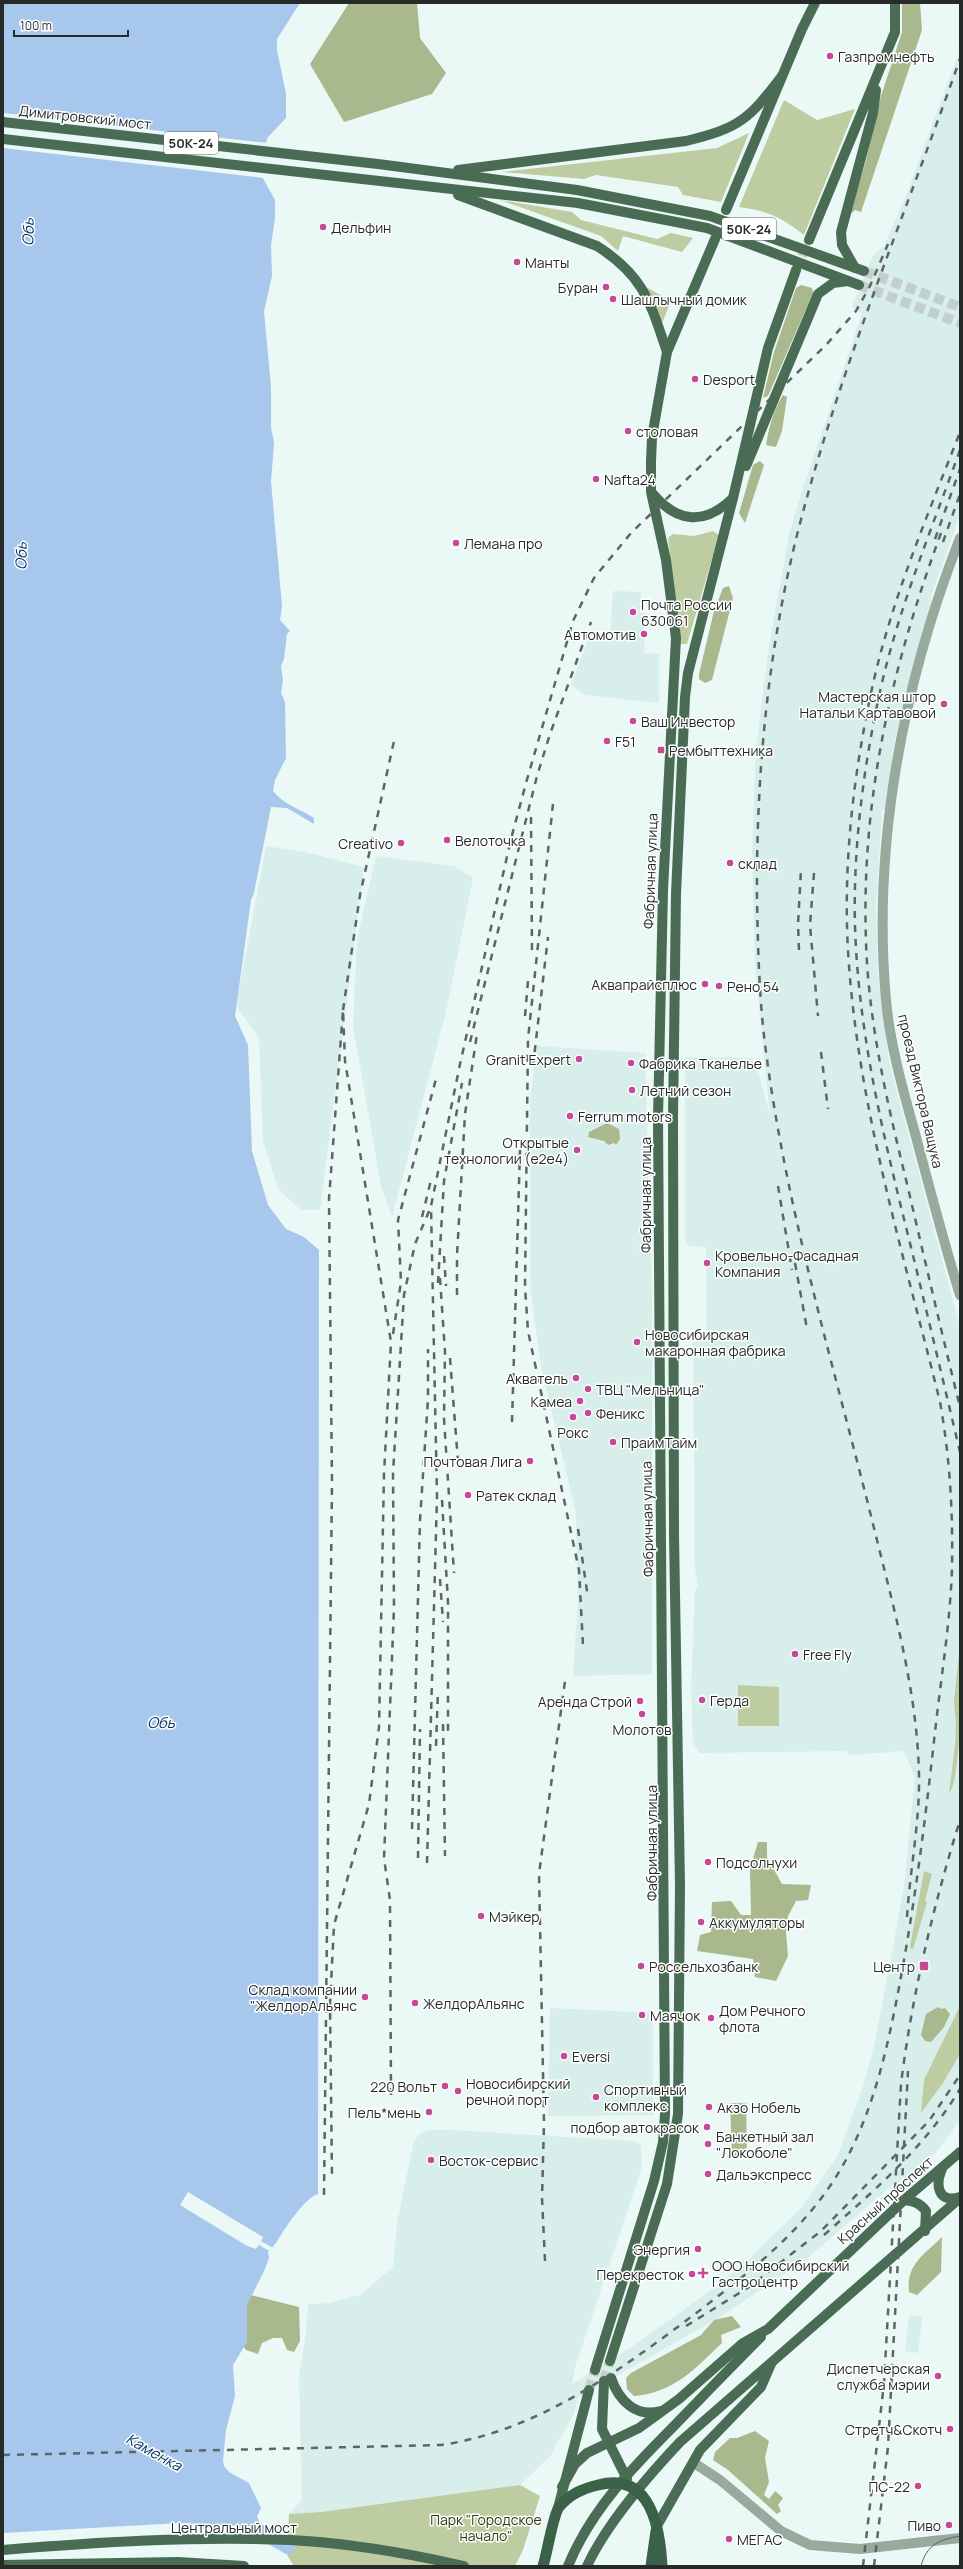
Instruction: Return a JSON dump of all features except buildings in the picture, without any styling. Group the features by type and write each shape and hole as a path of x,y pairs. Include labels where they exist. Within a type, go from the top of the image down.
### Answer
{"highway":[{"path":"543,2566 558,2508 579,2489 606,2483 628,2485 645,2499 658,2524 662,2566"},
{"path":"651,2566 652,2545 658,2524"}],"main road":[{"path":"726,210 782,76 815,3"},
{"path":"808,240 895,32 895,3"},
{"path":"442,172 686,141 712,135 748,117 782,76"},
{"name":"50К-24","path":"442,172 577,190 710,216 859,270 842,245 841,232 873,113 877,78"},
{"name":"Димитровский мост","path":"3,122 442,172"},
{"name":"50К-24","path":"3,138 376,182 578,203 707,228 849,281"},
{"path":"439,188 514,214 598,246 615,258 633,273 654,311 668,352"},
{"name":"Фабричная улица","path":"595,2370 654,2180 662,2142 665,2114 658,1118 663,890 676,638 666,560 651,492 652,437 668,352 715,239"},
{"path":"733,498 768,348 796,270"},
{"path":"651,492 668,510 693,518 708,516 733,498 818,294 828,285 839,281 849,281 859,285"},
{"name":"Фабричная улица","path":"610,2361 667,2184 678,2114 680,1885 674,1535 673,1118 676,894 688,673 733,498"},
{"name":"Красный проспект","path":"562,2487 575,2464 587,2453 608,2441 639,2428 665,2410 743,2343 768,2329 904,2200 960,2152"},
{"path":"942,2167 938,2179 938,2188 943,2195 949,2198 960,2198"},
{"path":"587,2566 611,2528 651,2474 680,2442 925,2231 960,2198"},
{"path":"904,2200 913,2201 921,2205 926,2211 925,2231"},
{"path":"568,2566 576,2547 602,2506 636,2462 669,2431 768,2329"},
{"path":"658,2524 709,2439 761,2387 771,2363"},
{"path":"628,2485 624,2471 602,2429 608,2380 622,2400 630,2407 644,2413 665,2410"},
{"path":"558,2508 562,2487 590,2390"},
{"name":"Центральный мост","path":"3,2550 98,2542 290,2540 398,2552 464,2566"},
{"path":"3,2565 178,2562 244,2566"}],"street":[{"name":"проезд Виктора Ващука","path":"960,538 933,614 909,705 889,815 882,908 886,1001 896,1060 960,1295"},
{"path":"694,2463 720,2480 781,2531 795,2539 822,2547 860,2549 960,2538"}],"shaded area":[{"path":"960,49 960,515 930,600 934,599 921,636 896,735 885,810 882,810 876,907 878,978 889,1062 960,1327 960,2120 936,2152 915,2173 891,2186 804,2261 720,2317 578,2398 574,2414 554,2448 553,2453 520,2485 321,2512 289,2514 302,2500 299,2376 306,2334 308,2304 330,2303 360,2295 393,2267 397,2224 414,2141 421,2133 429,2130 451,2130 634,2141 641,2145 642,2167 575,2367 572,2384 630,2348 706,2294 744,2264 801,2208 837,2157 863,2087 875,2042 904,1888 915,1777 904,1751 851,1755 845,1751 700,1753 693,1743 691,1685 695,1592 698,1587 695,1569 693,1336 707,1336 706,1247 689,1246 685,1240 685,1057 753,1058 753,1069 758,1071 770,1116 755,965 752,853 756,748 769,646 789,535 799,500 862,314 852,307 873,255 884,246 905,199"},
{"path":"613,591 641,592 640,613 646,614 644,653 659,654 659,703 585,695 571,685 589,638 610,639"},
{"path":"266,846 305,852 364,867 320,1210 301,1210 278,1189 263,1141 259,1038 236,1006"},
{"path":"376,856 454,866 473,878 446,1012 392,1217 381,1186 353,1026 357,940"},
{"path":"537,1046 645,1053 652,1293 652,1674 573,1676 578,1600 576,1513 541,1366 531,1295 530,1100"},
{"path":"550,2008 634,2012 653,2010 653,2115 548,2116"},
{"path":"909,2315 922,2317 918,2353 905,2351"}],"green space":[{"path":"349,3 417,3 420,38 446,73 432,94 344,122 310,64"},
{"path":"902,3 920,3 922,30 861,212 855,210 852,213 850,211 865,164 881,96 902,32"},
{"path":"784,100 817,120 855,109 804,235 781,219 766,213 739,207"},
{"path":"749,133 721,202 683,195 678,187 596,175 584,179 502,172 717,148"},
{"path":"500,200 572,212 581,220 657,239 671,233 693,238 682,252 623,236 618,251 601,236"},
{"path":"801,285 812,288 813,293 768,396 763,398 774,352 796,288"},
{"path":"646,287 671,301 662,323"},
{"path":"783,395 787,397 782,431 776,447 766,445 772,419"},
{"path":"760,461 764,465 745,523 739,513 753,465"},
{"path":"713,531 719,535 687,644 680,644 668,538 673,534 694,536"},
{"path":"729,586 733,598 712,680 705,683 699,679 699,674 714,611 723,588"},
{"path":"607,1123 619,1129 620,1139 616,1145 614,1143 608,1145 604,1141 588,1137 589,1132"},
{"path":"960,1644 959,1746 957,1766 949,1794 955,1745 956,1725 954,1702"},
{"path":"738,1685 779,1687 779,1726 738,1726"},
{"path":"758,1842 767,1842 767,1857 782,1884 811,1885 808,1900 796,1901 788,1916 786,1933 788,1956 776,1981 755,1977 753,1959 697,1951 700,1935 711,1932 712,1902 731,1901 741,1915 751,1915 750,1868"},
{"path":"924,1871 932,1874 925,1901 927,1902 913,1949 911,1949 910,1947"},
{"path":"960,2006 960,2054 943,2083 921,2113 924,2080"},
{"path":"938,2007 941,2009 945,2008 950,2014 944,2027 931,2042 925,2041 921,2035 926,2014"},
{"path":"730,2103 746,2103 747,2156 732,2157"},
{"path":"942,2237 941,2272 917,2295 909,2292 910,2274 913,2267"},
{"path":"251,2295 299,2307 300,2341 294,2352 287,2350 282,2338 273,2338 262,2343 258,2354 246,2350 240,2341 246,2307"},
{"path":"732,2316 741,2327 721,2335 722,2343 693,2370 672,2385 648,2394 634,2396 627,2389 626,2378 631,2373 701,2335 714,2320"},
{"path":"755,2431 769,2441 765,2458 769,2482 764,2495 769,2499 775,2491 783,2498 778,2505 781,2511 777,2514 728,2470 713,2460 715,2452 730,2438 737,2438"},
{"name":"Парк \"Городское начало\"","path":"520,2485 540,2496 523,2550 515,2566 294,2566 287,2555 289,2514 321,2512"}],"water":[{"name":"Обь","path":"3,3 300,3 277,39 277,50 286,94 286,118 268,137 262,153 260,173 275,200 275,218 271,245 272,276 264,311 271,387 271,427 274,443 271,481 282,606 280,620 290,631 287,634 284,659 281,666 283,680 281,693 285,702 286,758 275,780 273,791 287,803 314,818 314,824 287,808 271,807 254,893 251,900 235,1016 248,1045 252,1151 268,1205 286,1229 304,1237 319,1250 318,2194 307,2201 268,2252 269,2258 264,2271 247,2305 247,2342 233,2365 235,2396 226,2430 223,2460 224,2466 229,2472 249,2483 261,2508 257,2517 261,2524 257,2528 279,2551 3,2566"}],"pier":[{"path":"3,113 268,143 262,173 264,178 3,148"},
{"path":"188,2192 263,2237 261,2241 273,2248 271,2252 259,2245 256,2249 247,2246 180,2205"},
{"path":"180,2523 259,2527 262,2530 271,2531 289,2543 289,2554 283,2556 277,2553 274,2566 3,2565 3,2533"}],"waterway":[{"name":"Каменка","path":"241,2521 288,2547"}],"tunnel":[{"path":"796,270 809,240"},
{"path":"864,271 960,307"},
{"path":"859,285 960,323"},
{"path":"604,2381 610,2361"},
{"path":"589,2390 595,2370"}],"tram line":[{"path":"921,2566 930,2548 935,2544 946,2539 960,2536"}],"railway":[{"path":"907,1917 919,1792 914,1710 909,1677 895,1614 811,1284 785,1164 774,1104 761,1008 757,855 761,764 765,718 778,628 796,539 831,417 851,357 960,59"},
{"path":"427,1863 437,1496 431,1206 460,1064 511,839 526,783 573,621 594,578 631,533 826,345 856,311 870,286 888,244"},
{"path":"3,2455 441,2445 477,2438 511,2427 576,2396 607,2377 637,2357 695,2314 739,2279 781,2243 801,2223 819,2202 835,2179 849,2154 867,2113 874,2092 886,2048 900,1982 923,1832 947,1633 952,1569 951,1506 948,1464 940,1402 873,1131 855,1021 847,932 850,829 864,727 888,626 922,528 960,432"},
{"path":"960,450 926,541 886,665 873,724 860,810 857,839 855,897 855,926 860,999 871,1070 894,1176 960,1452"},
{"path":"935,539 960,469"},
{"path":"943,542 960,494"},
{"path":"941,533 906,639 892,691 881,744 867,852 865,907 869,992 877,1049 895,1132 960,1407"},
{"path":"470,1042 537,776 550,734 591,622"},
{"path":"343,1010 360,895 394,741"},
{"path":"553,804 528,1039 525,1287 528,1331 579,1570 583,1646"},
{"path":"531,817 532,953"},
{"path":"799,950 798,924 801,870"},
{"path":"814,873 810,925 818,1016"},
{"path":"533,1066 548,937"},
{"path":"525,1016 528,981"},
{"path":"324,2195 332,1483 329,1199 343,1010 345,1061 391,1342 384,1474 379,1727 369,1804 334,1925 330,2004 332,2178"},
{"path":"457,1295 457,1255 465,1114 477,1034"},
{"path":"821,1052 828,1109"},
{"path":"393,1334 401,1282 398,1220 436,1079"},
{"path":"438,1283 444,1181 462,1083"},
{"path":"512,1422 520,1150"},
{"path":"422,1217 431,1180"},
{"path":"778,1186 792,1270"},
{"path":"391,2095 390,1900 384,1858 394,1608 393,1473 404,1295 415,1244 430,1209"},
{"path":"444,1256 446,1286"},
{"path":"795,1263 807,1329"},
{"path":"440,1278 445,1352 444,1419 454,1573"},
{"path":"412,1829 420,1520 428,1399 428,1349"},
{"path":"450,1358 458,1462"},
{"path":"442,1500 448,1602 448,1732"},
{"path":"578,1529 588,1598"},
{"path":"440,1579 443,1622"},
{"path":"545,2261 542,2198 544,2123 539,1874 565,1681"},
{"path":"436,1746 438,1690"},
{"path":"443,1724 445,1856"},
{"path":"418,1858 420,1729"},
{"path":"863,2566 884,2383 901,2084 911,2017 924,1951 960,1820"},
{"path":"874,2566 888,2447 908,2071"},
{"path":"686,2326 749,2287 821,2231 929,2121 960,2075"},
{"path":"824,2235 898,2167 915,2149 931,2130 960,2089"}],"place":[{"name":"Газпромнефть","path":"830,56"},
{"name":"Дельфин","path":"323,227"},
{"name":"Манты","path":"517,262"},
{"name":"Буран","path":"606,287"},
{"name":"Шашлычный домик","path":"613,299"},
{"name":"Desport","path":"695,379"},
{"name":"столовая","path":"628,431"},
{"name":"Nafta24","path":"596,479"},
{"name":"Лемана про","path":"456,543"},
{"name":"Почта России 630061","path":"633,612"},
{"name":"Автомотив","path":"644,634"},
{"name":"Мастерская штор Натальи Картавовой","path":"944,704"},
{"name":"Ваш Инвестор","path":"633,721"},
{"name":"F51","path":"607,741"},
{"name":"Рембыттехника","path":"661,750"},
{"name":"Велоточка","path":"447,840"},
{"name":"Creativo","path":"401,843"},
{"name":"склад","path":"730,863"},
{"name":"Аквапрайсплюс","path":"705,984"},
{"name":"Рено 54","path":"719,986"},
{"name":"Granit Expert","path":"579,1059"},
{"name":"Фабрика Тканелье","path":"631,1063"},
{"name":"Летний сезон","path":"632,1090"},
{"name":"Ferrum motors","path":"570,1116"},
{"name":"Открытые технологии (e2e4)","path":"577,1150"},
{"name":"Кровельно-Фасадная Компания","path":"707,1263"},
{"name":"Новосибирская макаронная фабрика","path":"637,1342"},
{"name":"Акватель","path":"576,1378"},
{"name":"ТВЦ \"Мельница\"","path":"588,1389"},
{"name":"Камеа","path":"580,1401"},
{"name":"Феникс","path":"588,1413"},
{"name":"Рокс","path":"573,1417"},
{"name":"ПраймТайм","path":"613,1442"},
{"name":"Почтовая Лига","path":"530,1461"},
{"name":"Ратек склад","path":"468,1495"},
{"name":"Free Fly","path":"795,1654"},
{"name":"Герда","path":"702,1700"},
{"name":"Аренда Строй","path":"640,1701"},
{"name":"Молотов","path":"642,1714"},
{"name":"Подсолнухи","path":"708,1862"},
{"name":"Мэйкер","path":"481,1916"},
{"name":"Аккумуляторы","path":"701,1922"},
{"name":"Россельхозбанк","path":"641,1966"},
{"name":"Центр","path":"924,1966"},
{"name":"Склад компании \"ЖелдорАльянс","path":"365,1997"},
{"name":"ЖелдорАльянс","path":"415,2003"},
{"name":"Маячок","path":"642,2015"},
{"name":"Дом Речного флота","path":"711,2018"},
{"name":"Eversi","path":"564,2056"},
{"name":"220 Вольт","path":"445,2086"},
{"name":"Новосибирский речной порт","path":"458,2091"},
{"name":"Спортивный комплекс","path":"596,2097"},
{"name":"Акзо Нобель","path":"709,2107"},
{"name":"Пель*мень","path":"429,2112"},
{"name":"подбор автокрасок","path":"707,2127"},
{"name":"Банкетный зал \"Локоболе\"","path":"708,2144"},
{"name":"Восток-сервис","path":"431,2160"},
{"name":"Дальэкспресс","path":"708,2174"},
{"name":"Энергия","path":"698,2249"},
{"name":"ООО Новосибирский Гастроцентр","path":"703,2273"},
{"name":"Перекресток","path":"692,2274"},
{"name":"Диспетчерская служба мэрии","path":"938,2376"},
{"name":"Стретч&Скотч","path":"950,2429"},
{"name":"ПС-22","path":"918,2486"},
{"name":"Пиво","path":"949,2525"},
{"name":"МЕГАС","path":"729,2539"}]}
